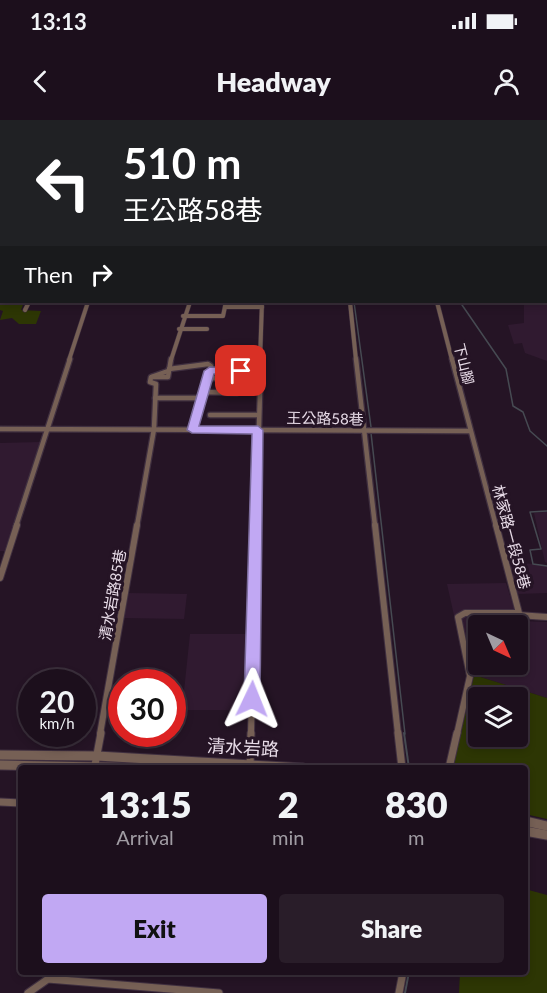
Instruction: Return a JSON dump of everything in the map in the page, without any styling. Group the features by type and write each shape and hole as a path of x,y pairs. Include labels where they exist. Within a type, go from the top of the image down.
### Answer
{"street":[{"path":"26,310 29,303"},
{"path":"0,576 88,303"},
{"path":"190,303 179,329 169,370 208,364 211,366 192,430"},
{"path":"350,303 402,765"},
{"name":"下山腳","path":"437,303 470,431"},
{"path":"183,316 223,316 226,304 262,304 250,765"},
{"path":"179,329 207,329"},
{"name":"清水岩路85巷","path":"96,761 154,429 156,384 150,382 150,377 169,370"},
{"path":"210,371 241,371"},
{"path":"208,378 240,379"},
{"path":"204,392 237,393"},
{"path":"155,398 202,398"},
{"path":"210,415 258,415"},
{"name":"王公路58巷","path":"0,429 470,431"},
{"name":"林家路一段58巷","path":"470,431 508,565 519,613 517,615"},
{"path":"468,666 458,617 465,614 517,615"},
{"path":"528,616 547,617"},
{"path":"450,765 470,675"},
{"name":"清水岩路","path":"0,755 220,765"},
{"name":"清水岩路","path":"0,765 96,761 125,765"},
{"path":"0,802 18,803"},
{"path":"528,822 547,826"},
{"path":"528,832 547,835"},
{"path":"399,993 403,975"},
{"path":"28,993 48,979 219,993"}],"shaded area":[{"path":"518,303 547,303 547,361 525,353 522,343 514,344 508,325 524,323 524,304"},
{"path":"40,442 6,551 0,551 0,443"},
{"path":"547,512 547,563 534,513"},
{"path":"508,562 547,565 547,593 518,594"},
{"path":"506,583 516,615 468,615 468,670 447,584"},
{"path":"129,593 187,594 184,619 124,618"},
{"path":"528,621 547,622 547,698 528,692 528,687 512,687 474,675 528,675"},
{"path":"190,634 249,634 246,710 186,710 186,672"}],"green space":[{"path":"0,303 24,303 21,310 41,311 36,324 19,324 12,318 0,320 3,311 0,310"},
{"path":"474,675 512,687 471,687"},
{"path":"528,692 547,698 547,819 528,815 528,765 454,765 468,702 468,747 528,747"},
{"path":"528,890 547,895 547,993 459,993 460,975 528,975"}],"waterway":[{"path":"354,303 371,427"},
{"path":"461,303 506,369 513,406 523,412 530,431 547,446"},
{"path":"371,433 405,734"},
{"path":"547,511 530,512 541,549 530,550 533,564 547,566"},
{"path":"404,733 409,765"},
{"path":"405,993 408,975"}],"route":[{"path":"241,371 210,371 192,430 258,430 252,699"}]}
